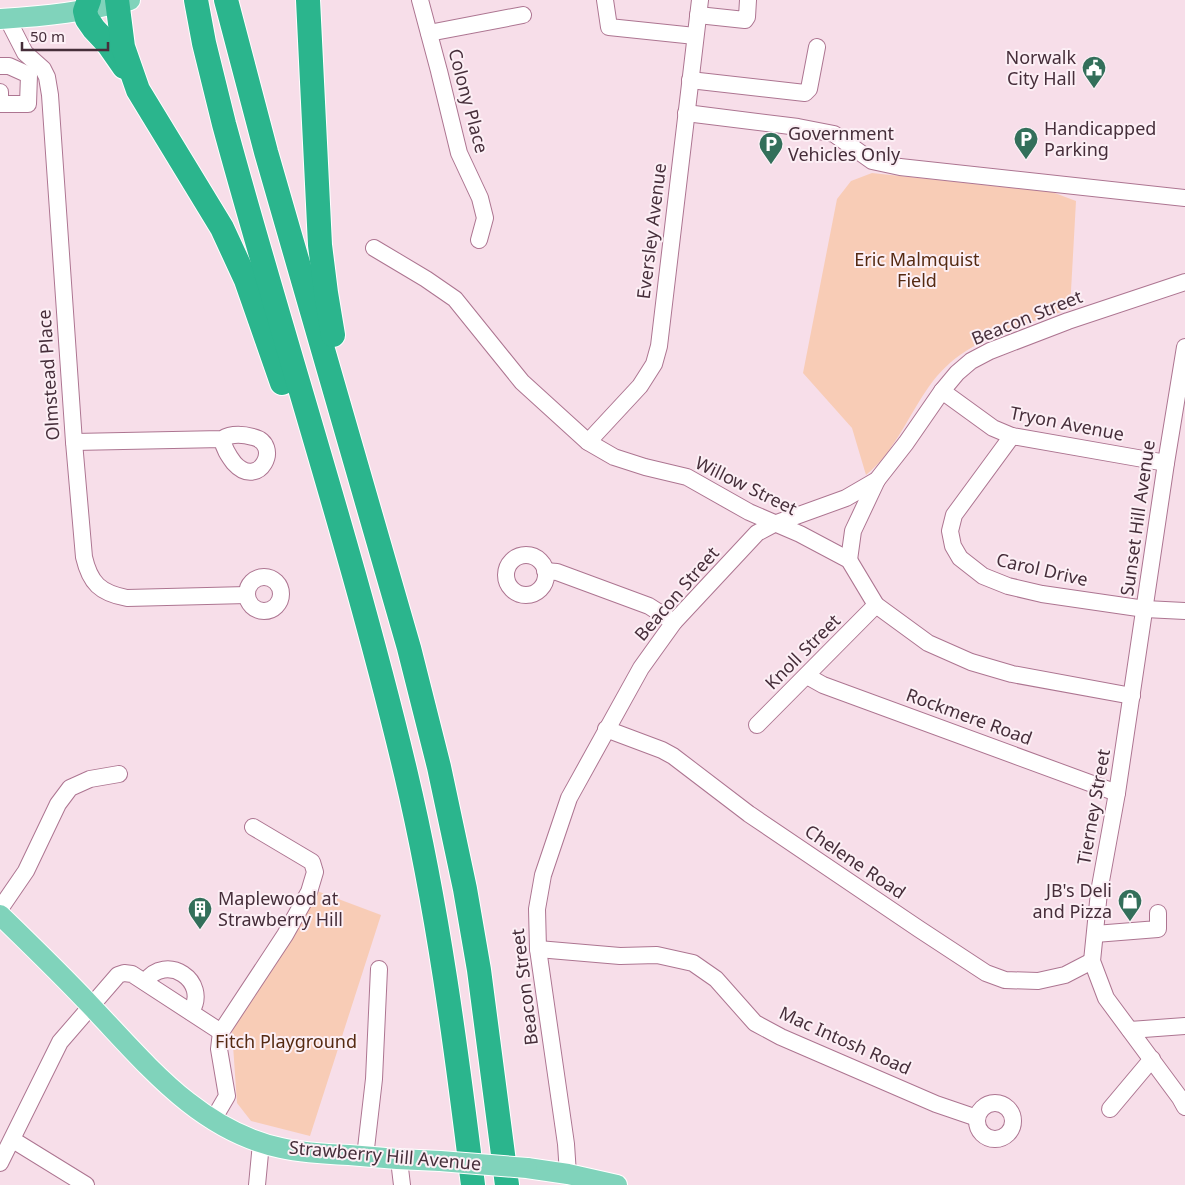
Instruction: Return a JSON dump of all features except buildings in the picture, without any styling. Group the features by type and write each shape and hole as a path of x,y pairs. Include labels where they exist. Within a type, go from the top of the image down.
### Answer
{"highway":[{"path":"196,0 204,43 224,124 343,538 393,720 421,846 448,995 473,1185"},
{"path":"226,0 253,105 420,687 457,848 486,1010 507,1185"},
{"path":"297,0 307,37 311,66"},
{"path":"308,0 322,270 358,469"},
{"path":"122,1 123,47 138,90"},
{"path":"87,6 90,24 108,44 138,90 203,196 235,255 305,448 343,538"}],"main road":[{"path":"4,18 46,16 87,6 122,1"},
{"name":"Strawberry Hill Avenue","path":"0,914 164,1083 186,1102 237,1133 280,1148 304,1152 399,1160 440,1160 527,1168 568,1174 617,1185"}],"street":[{"name":"Colony Place","path":"420,0 459,153 480,198 485,218 479,240"},
{"path":"605,0 609,27 695,36"},
{"path":"699,8 745,20 747,17 748,0"},
{"name":"Eversley Avenue","path":"588,442 640,386 654,364 659,346 699,8"},
{"path":"429,33 523,14"},
{"name":"Olmstead Place","path":"4,18 25,53 42,69 47,77 50,95 74,442 84,557 88,573 101,589 127,598 247,595"},
{"path":"690,80 805,93 809,89 817,47"},
{"path":"0,66 9,66 28,74 28,104 0,104 0,92"},
{"path":"28,95 50,95"},
{"path":"686,113 798,126 834,134 872,161 900,167 1185,198"},
{"name":"Willow Street","path":"374,248 455,299 522,382 588,442 614,457 687,477 749,512 800,534 849,560"},
{"name":"Beacon Street","path":"568,1174 566,1144 538,949 537,909 543,875 569,798 640,668 674,622 757,533 774,524 846,498 877,480 942,391 957,373 971,361 990,351 1068,321 1185,282"},
{"name":"Sunset Hill Avenue","path":"1132,696 1185,346"},
{"name":"Tryon Avenue","path":"942,391 993,428 1012,436 1166,464"},
{"name":"Carol Drive","path":"1012,436 954,515 950,531 953,546 960,558 983,576 1008,586 1042,594 1145,608 1185,611"},
{"path":"74,442 222,439"},
{"path":"877,480 853,531 849,560 876,606 928,642 971,662 1012,674 1132,696"},
{"path":"545,572 557,572 649,606 674,622"},
{"name":"Knoll Street","path":"757,725 876,606"},
{"name":"Rockmere Road","path":"807,676 823,685 1118,793"},
{"name":"Tierney Street","path":"1132,696 1118,793 1099,892 1092,961 1106,998 1185,1107"},
{"name":"Chelene Road","path":"606,729 673,756 749,814 919,930 986,973 1005,980 1038,981 1065,974 1092,961"},
{"path":"0,910 26,871 58,804 70,788 90,779 120,774"},
{"path":"213,1120 227,1096 220,1049 221,1032 285,935 309,892 315,872 312,862 253,827"},
{"path":"1095,934 1158,928 1158,913"},
{"name":"Mac Intosh Road","path":"538,949 620,956 657,955 693,963 716,979 755,1023 781,1037 936,1104 977,1118"},
{"path":"365,1157 374,1079 379,969"},
{"path":"145,982 156,971 172,970 186,976 192,983 196,999 196,1004 190,1012"},
{"path":"0,1163 60,1042 118,976 124,973 132,974 221,1032"},
{"path":"1130,1030 1185,1026"},
{"path":"1110,1109 1152,1059"},
{"path":"13,1140 86,1185"},
{"path":"256,1185 262,1142"},
{"path":"399,1160 402,1185"}],"green space":[{"name":"Eric Malmquist Field","path":"872,173 1052,192 1076,201 1070,309 995,335 961,354 946,366 933,381 886,454 866,475 852,428 803,373 837,199 851,181"},
{"name":"Fitch Playground","path":"317,891 381,915 310,1136 251,1121 237,1103 232,1031 301,922"}],"place":[{"name":"Norwalk City Hall","path":"1094,89"},
{"name":"Handicapped Parking","path":"1026,160"},
{"name":"Government Vehicles Only","path":"771,165"},
{"name":"JB's Deli and Pizza","path":"1130,922"},
{"name":"Maplewood at Strawberry Hill","path":"200,930"}]}
